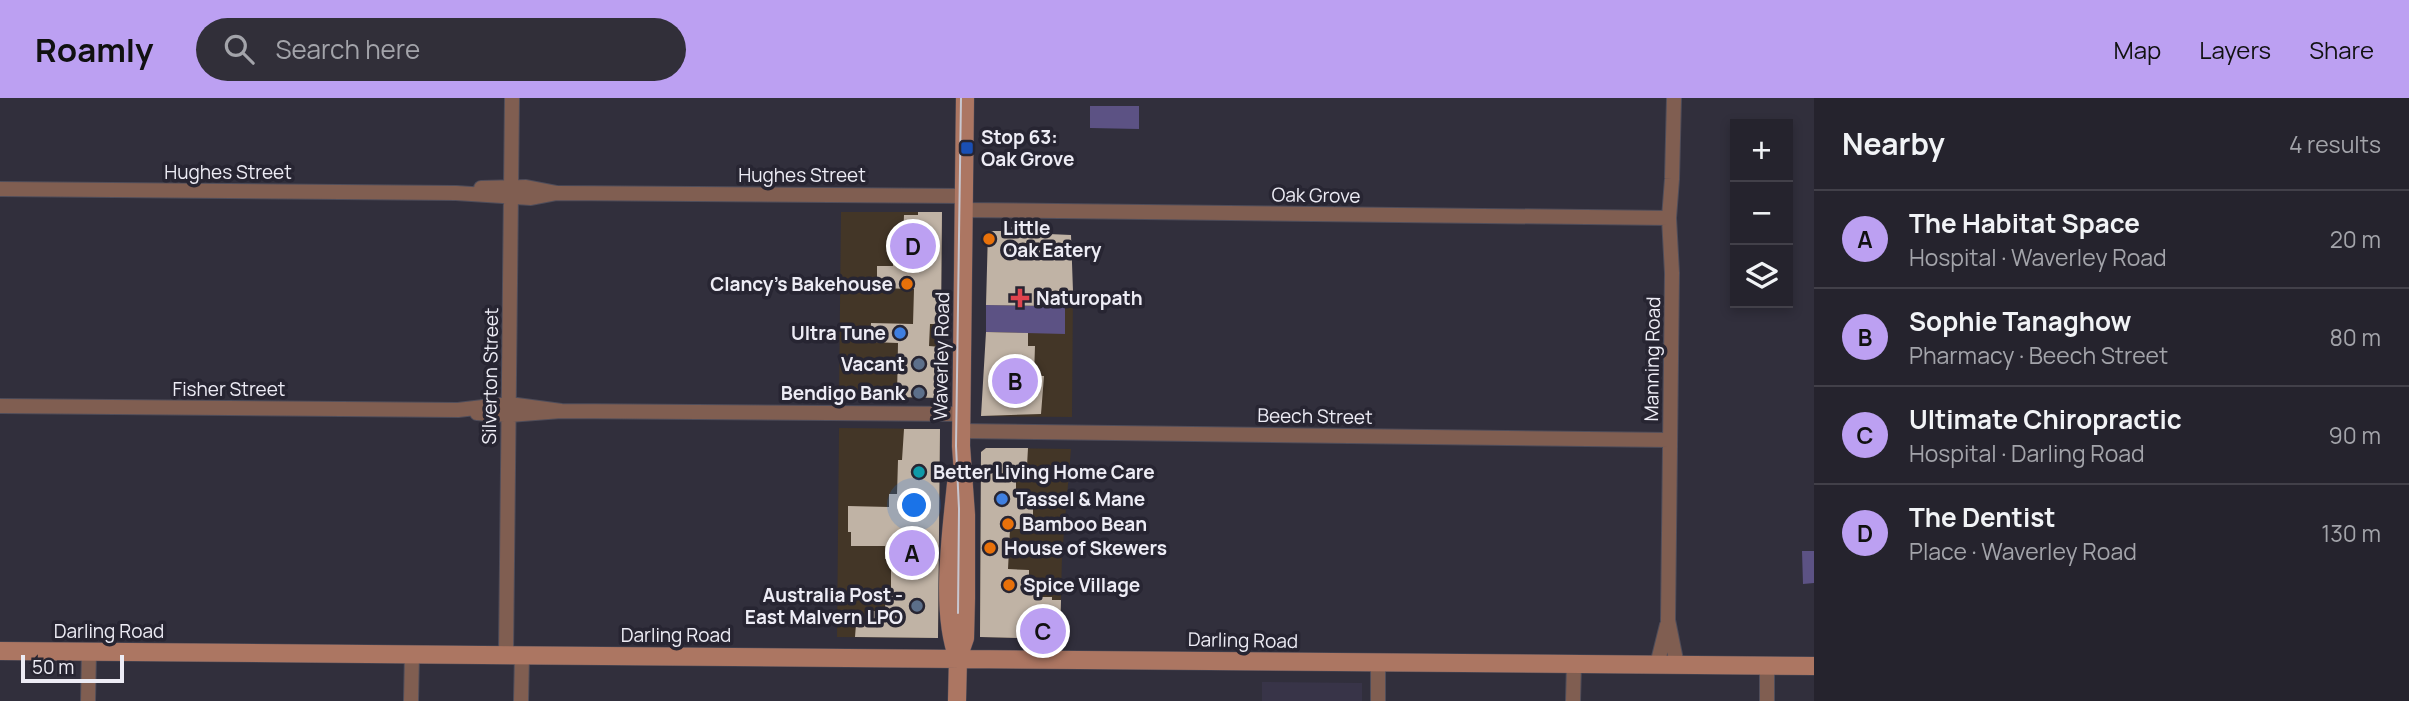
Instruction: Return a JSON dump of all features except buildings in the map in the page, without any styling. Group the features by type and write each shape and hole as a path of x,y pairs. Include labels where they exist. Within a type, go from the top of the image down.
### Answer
{"street":[{"name":"Silverton Street","path":"512,98 509,410 514,655 521,701"},
{"name":"Waverley Road","path":"957,701 958,657 965,638 966,598 966,514 961,430 965,98"},
{"name":"Manning Road","path":"1674,98 1669,218 1672,272 1668,620 1677,665"},
{"name":"Hughes Street","path":"0,189 511,192 543,197 557,193 963,203"},
{"name":"Oak Grove","path":"963,203 1669,218"},
{"name":"Fisher Street","path":"0,406 561,411 961,430"},
{"name":"Beech Street","path":"961,430 1670,440"},
{"name":"Manning Road","path":"1657,665 1668,620"},
{"name":"Darling Road","path":"0,651 1814,666"},
{"path":"89,652 89,701"},
{"path":"411,701 412,654"},
{"path":"1378,662 1378,701"},
{"path":"1573,701 1574,664"},
{"path":"1767,666 1767,701"}],"shaded area":[{"path":"1090,106 1139,106 1139,129 1090,128"},
{"path":"841,212 942,212 940,398 839,397"},
{"path":"988,231 1011,231 1010,290 1073,291 1072,417 981,416 985,387"},
{"path":"986,305 1065,306 1065,334 986,332"},
{"path":"839,428 940,429 938,638 837,637"},
{"path":"986,448 1071,449 1062,556 1060,639 980,637 981,452"},
{"path":"1802,551 1814,551 1814,583 1803,584"},
{"path":"1262,682 1362,683 1362,701 1262,701"}],"tram line":[{"path":"958,613 959,509 956,446 961,98"}],"place":[{"name":"Stop 63: Oak Grove","path":"967,148"},
{"name":"Little Oak Eatery","path":"989,239"},
{"name":"The Dentist","path":"913,246"},
{"name":"Clancy's Bakehouse","path":"907,284"},
{"name":"Naturopath","path":"1020,298"},
{"name":"Ultra Tune","path":"900,333"},
{"name":"Vacant","path":"919,364"},
{"name":"Sophie Tanaghow","path":"1015,381"},
{"name":"Bendigo Bank","path":"919,393"},
{"name":"Better Living Home Care","path":"919,472"},
{"name":"Tassel & Mane","path":"1002,499"},
{"name":"Bamboo Bean","path":"1008,524"},
{"name":"House of Skewers","path":"990,548"},
{"name":"The Habitat Space","path":"912,553"},
{"name":"Spice Village","path":"1009,585"},
{"name":"Australia Post - East Malvern LPO","path":"917,606"},
{"name":"Ultimate Chiropractic","path":"1043,631"}]}
